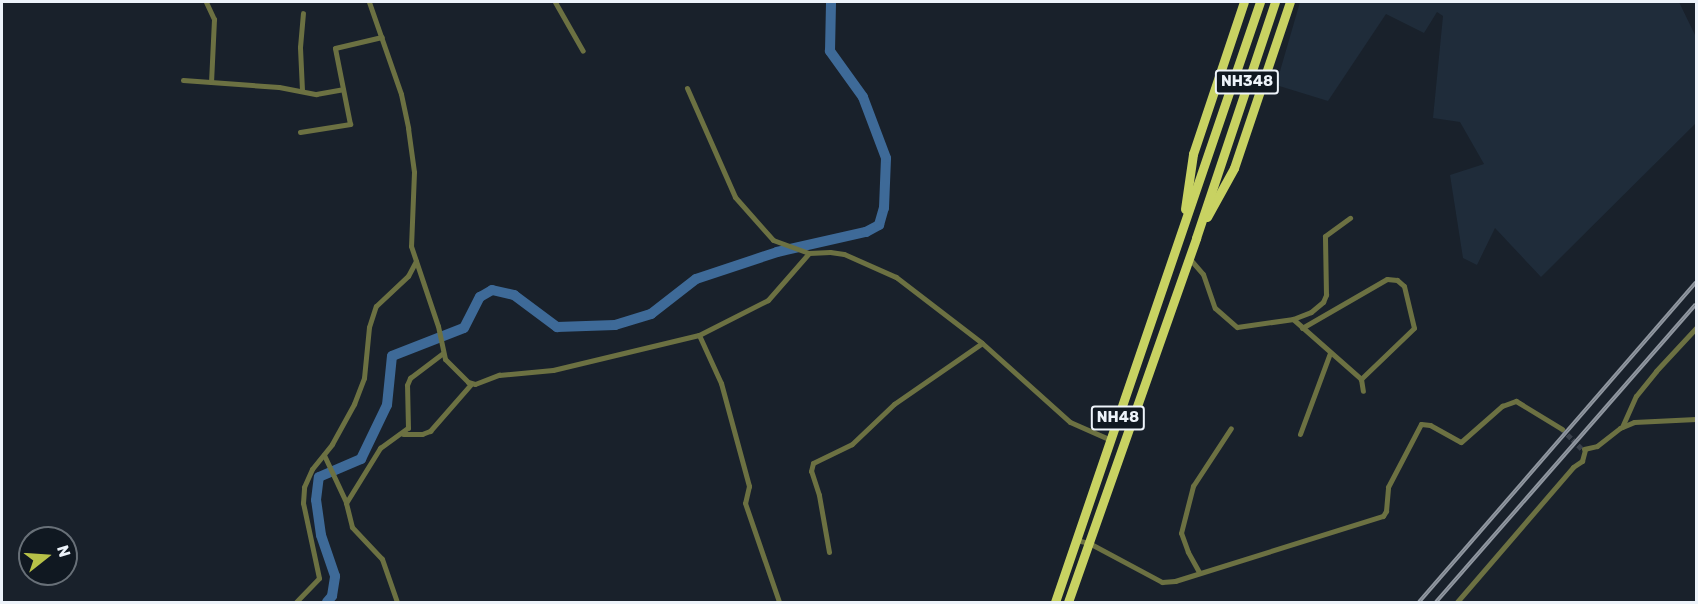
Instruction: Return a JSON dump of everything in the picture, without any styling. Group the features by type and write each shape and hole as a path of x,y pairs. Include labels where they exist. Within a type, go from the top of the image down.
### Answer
{"highway":[{"name":"NH48","path":"1055,603 1182,233 1193,154 1244,2"},
{"name":"NH348","path":"1182,233 1260,2"},
{"name":"NH348","path":"1196,238 1275,2"},
{"name":"NH48","path":"1068,603 1196,238 1234,168 1290,2"}],"street":[{"path":"206,2 214,19 211,82"},
{"path":"369,2 400,94 408,128 414,172 410,235 416,261 438,326 442,351 448,364 471,384"},
{"path":"555,2 583,51"},
{"path":"302,90 300,47 303,13"},
{"path":"300,132 350,124 335,48 382,37"},
{"path":"183,80 302,90 323,94 343,89"},
{"path":"687,88 735,197 773,240 806,253 844,254 896,277 982,343 1070,422 1111,440"},
{"path":"1189,258 1203,274 1215,308 1237,327 1293,319 1311,312 1323,302 1326,295 1324,236 1350,218"},
{"path":"403,434 422,434 430,431 471,384 499,375 553,370 699,335 746,314 768,300 806,253"},
{"path":"296,603 319,578 303,503 304,487 312,469 343,428 364,378 369,327 374,310 380,301 408,276 416,261"},
{"path":"1302,328 1387,279 1397,280 1404,286 1414,328 1361,380"},
{"path":"1293,319 1361,380 1363,391"},
{"path":"1622,427 1636,396 1696,328"},
{"path":"699,335 721,383 749,486 745,502 779,603"},
{"path":"829,552 819,495 811,471 813,463 852,444 894,404 982,343"},
{"path":"346,503 380,448 403,434 408,425 407,385 414,374 442,351"},
{"path":"1299,434 1330,353"},
{"path":"1076,540 1089,543 1162,582 1175,581 1383,516 1386,511 1389,487 1421,424 1430,425 1461,442 1502,406 1516,401 1562,429"},
{"path":"1457,603 1574,467 1582,461 1584,449 1596,446 1622,427 1634,422 1696,419"},
{"path":"1199,572 1188,552 1182,533 1193,486 1231,428"},
{"path":"324,455 346,503 352,527 382,559 397,603"}],"shaded area":[{"path":"1300,2 1679,2 1696,37 1696,123 1541,277 1495,228 1477,265 1463,258 1450,175 1484,164 1460,122 1433,118 1443,16 1437,12 1424,33 1386,14 1328,101 1276,85"}],"waterway":[{"path":"327,602 332,596 335,576 321,535 316,500 319,477 361,459 387,405 392,356 464,328 480,297 492,290 514,295 557,327 615,325 651,314 696,279 777,252 866,232 879,225 884,208 886,158 863,97 830,51 831,2"}],"tunnel":[{"path":"1562,429 1582,449"}],"railway":[{"path":"1419,602 1696,282"},
{"path":"1436,602 1696,304"}]}
